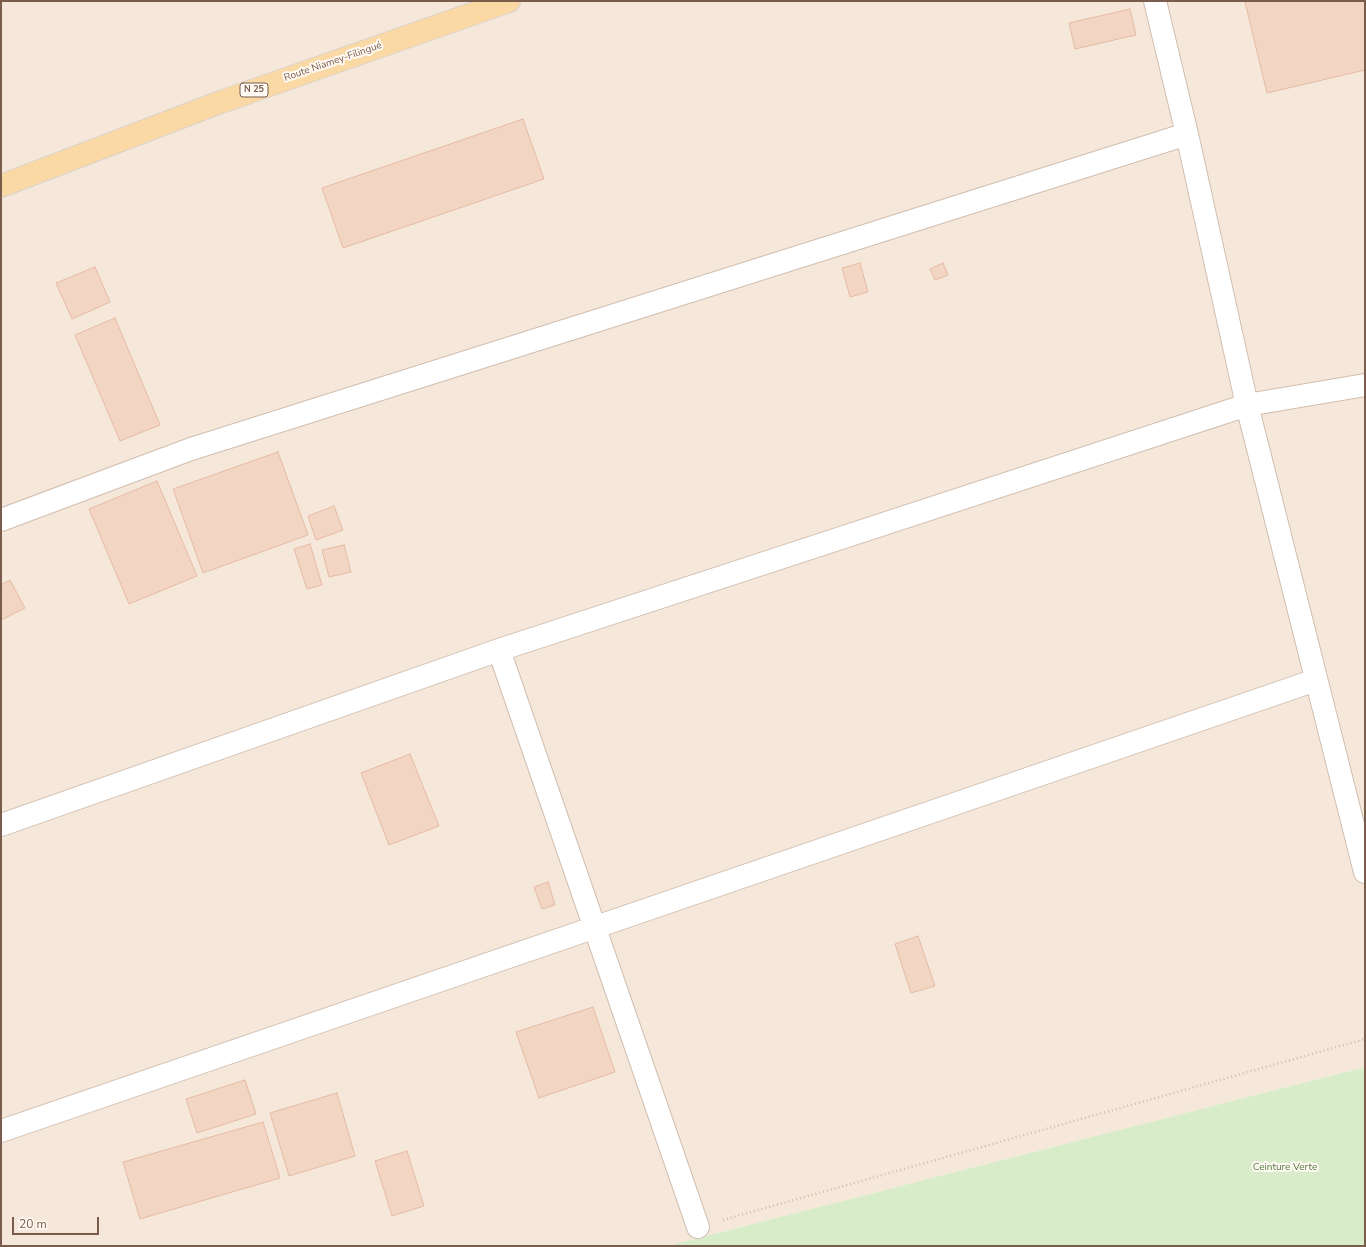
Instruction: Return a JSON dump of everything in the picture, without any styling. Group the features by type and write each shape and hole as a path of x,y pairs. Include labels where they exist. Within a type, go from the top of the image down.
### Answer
{"main road":[{"name":"Route Niamey-Filingué","path":"1,186 218,103 509,1"}],"street":[{"path":"1155,1 1187,134 1247,405 1365,872"},
{"path":"1,520 191,449 1187,134"},
{"path":"1,825 499,650 1247,405 1365,385"},
{"path":"499,650 698,1227"},
{"path":"1,1131 1316,680"}],"path":[{"path":"698,1227 1365,1039"}],"shaded area":[{"path":"1,1 1365,1 1365,1067 667,1246 1,1246"}],"green space":[{"name":"Ceinture Verte","path":"1365,1067 1365,1246 667,1246"}],"building":[{"path":"1365,1 1365,70 1267,93 1245,2"},
{"path":"1130,9 1136,35 1075,49 1069,23"},
{"path":"523,119 544,179 343,248 322,188"},
{"path":"860,263 868,292 850,297 842,268"},
{"path":"943,263 948,275 935,280 930,269"},
{"path":"95,267 110,302 72,319 56,283"},
{"path":"115,318 160,425 120,441 75,335"},
{"path":"278,452 308,535 203,573 173,489"},
{"path":"157,481 197,576 129,604 89,509"},
{"path":"334,506 343,530 316,540 308,516"},
{"path":"310,544 322,585 307,589 294,549"},
{"path":"344,545 351,572 329,577 322,550"},
{"path":"10,580 25,608 1,620 1,585"},
{"path":"410,754 439,826 389,845 361,773"},
{"path":"548,882 555,905 542,909 534,887"},
{"path":"918,936 935,986 911,993 895,944"},
{"path":"593,1007 615,1072 539,1098 516,1032"},
{"path":"245,1080 256,1114 197,1133 186,1099"},
{"path":"337,1093 355,1156 289,1176 270,1113"},
{"path":"263,1122 280,1178 140,1219 123,1162"},
{"path":"407,1151 424,1206 392,1216 375,1161"}]}
